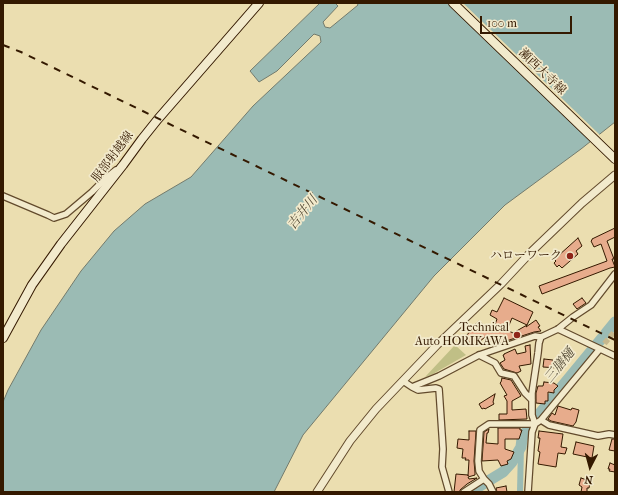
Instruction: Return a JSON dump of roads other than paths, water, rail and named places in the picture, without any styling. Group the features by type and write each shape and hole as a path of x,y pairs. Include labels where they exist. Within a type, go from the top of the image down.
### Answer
{"main road":[{"name":"服部射越線","path":"3,338 32,285 61,244 158,119 258,3"},
{"name":"瀬西大寺線","path":"453,3 615,159"}],"street":[{"path":"3,196 54,218 66,214 106,178 123,165"},
{"path":"317,492 350,441 376,408 438,344 501,284 530,253 582,203 615,175"},
{"path":"412,387 439,376 479,355 535,336 542,337 558,329 591,305 615,274"},
{"path":"558,329 615,356"},
{"path":"528,492 532,432 535,424 532,415 532,393 539,343 542,337"},
{"path":"493,492 490,484 479,471 478,461 480,430 489,424 535,424 541,420 596,348"},
{"path":"479,355 495,363 501,373 514,376 525,393 532,400"},
{"path":"403,381 418,390 436,388 439,390 443,449 442,467 449,492"},
{"path":"541,420 549,425 598,436 609,434 615,435"},
{"path":"464,492 484,478"}],"water":[{"name":"吉井川","path":"320,3 335,3 338,6 323,22 325,27 330,28 358,5 357,3 615,3 615,122 505,205 434,276 303,435 274,492 3,492 3,402 41,330 81,271 114,231 145,204 191,177 253,106 321,42 320,36 314,34 277,71 259,82 250,71"}],"waterway":[{"name":"三膳樋","path":"606,333 615,322"},
{"name":"三膳樋","path":"540,413 602,338"},
{"name":"三膳樋","path":"470,492 503,472 512,462 521,447 522,439 529,427"},
{"path":"520,492 521,447"}],"tunnel":[{"path":"599,350 615,331"}],"railway":[{"path":"3,45 21,52 615,340"}],"place":[{"name":"ハローワーク","path":"570,256"},
{"name":"Technical Auto HORIKAWA","path":"517,335"}]}
